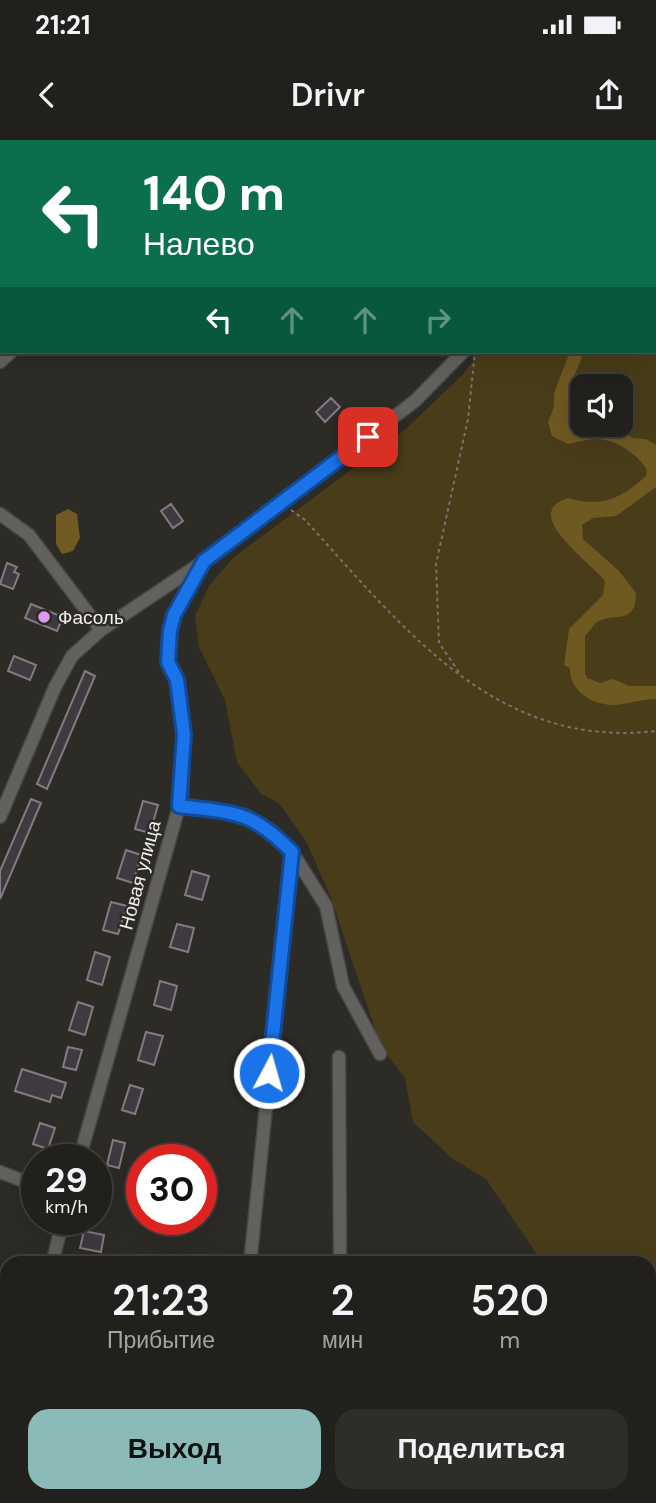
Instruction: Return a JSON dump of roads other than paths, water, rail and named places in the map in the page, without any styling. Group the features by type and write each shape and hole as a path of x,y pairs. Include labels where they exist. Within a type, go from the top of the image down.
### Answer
{"street":[{"path":"0,817 55,688 72,656 101,629 204,561 279,501 415,401 461,354"},
{"path":"0,514 29,536 101,629"},
{"name":"Новая улица","path":"84,1144 179,806 184,735 177,680 168,662 168,645 174,615 204,561"},
{"path":"179,806 244,815 271,831 292,852 326,906 343,986 380,1054"},
{"path":"251,1256 292,852"},
{"path":"339,1057 340,1256"},
{"path":"0,1172 21,1180"},
{"path":"54,1256 59,1235"}],"place":[{"name":"Фасоль","path":"44,617"}]}
